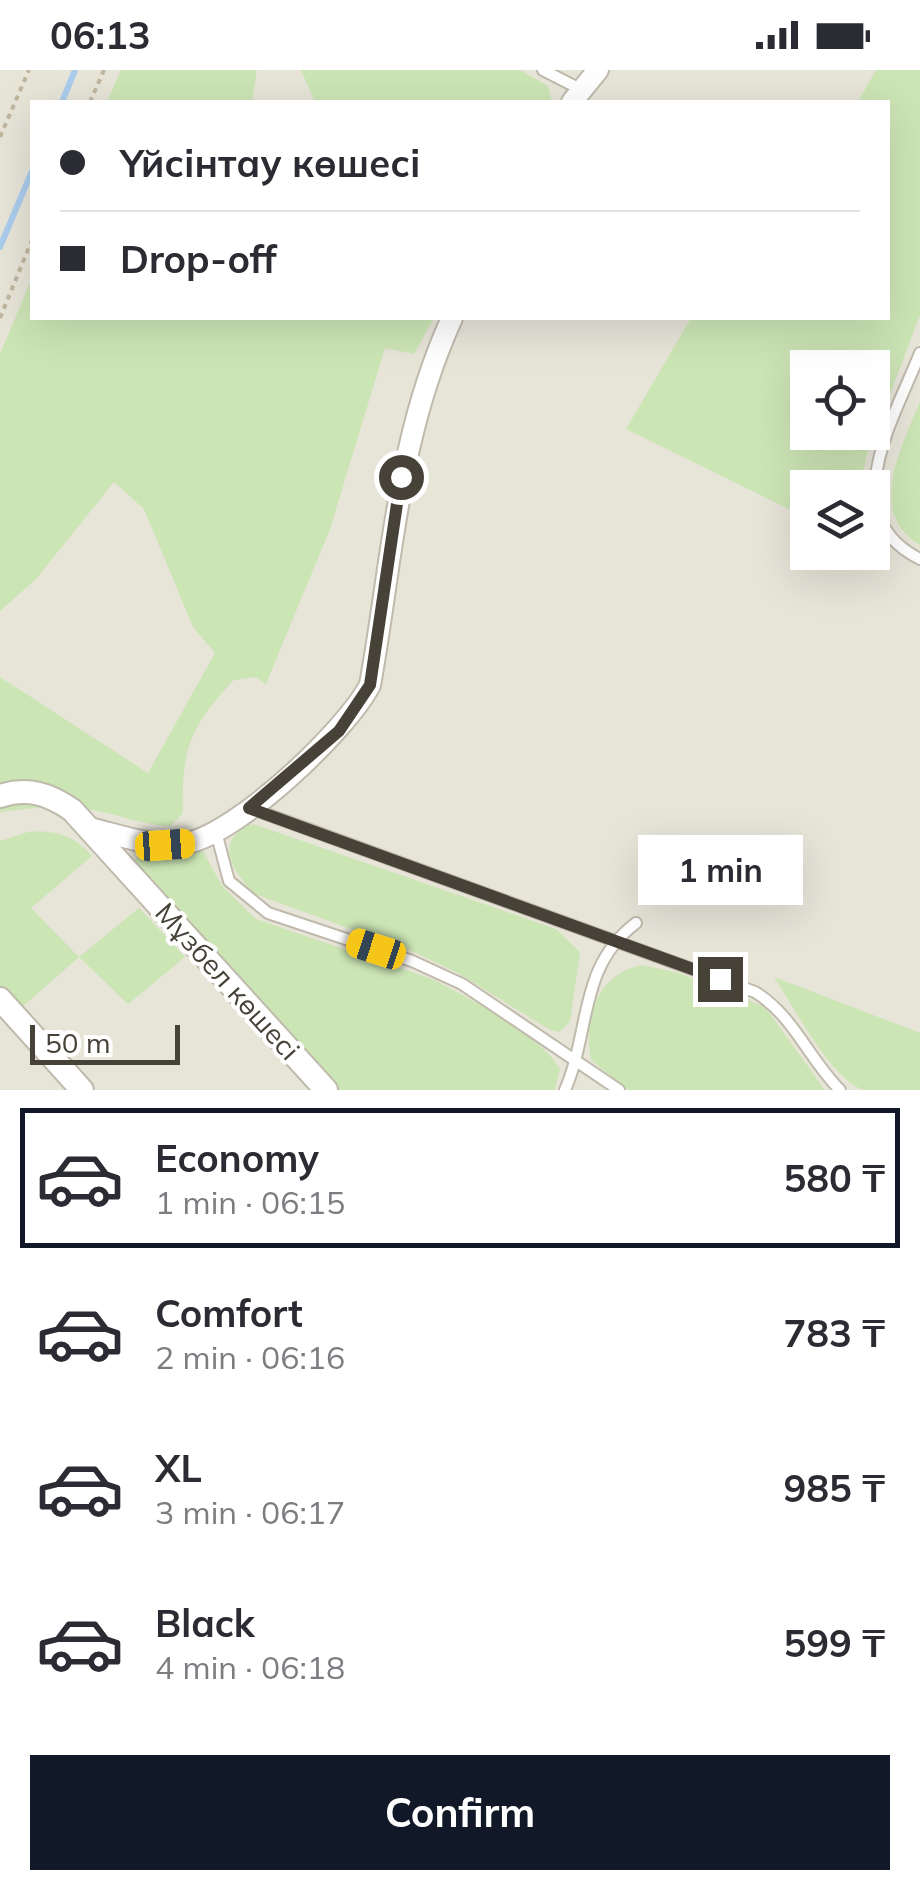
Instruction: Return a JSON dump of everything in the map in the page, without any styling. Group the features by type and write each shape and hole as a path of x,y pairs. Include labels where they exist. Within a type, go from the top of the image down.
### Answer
{"street":[{"path":"577,96 598,70"},
{"path":"90,828 165,845 186,843 216,832 339,731 370,685 393,512 416,406 451,320"},
{"name":"Мұзбел көшесі","path":"0,796 12,792 49,794 90,828 326,1090"},
{"path":"0,999 82,1090"}],"lane":[{"path":"543,70 577,96"},
{"path":"920,352 876,468 873,493 880,523 900,549 920,559"},
{"path":"249,808 755,992 777,1006 817,1065 840,1090"},
{"path":"216,832 230,881 268,912 412,961 462,984 619,1090"},
{"path":"565,1090 577,1062 594,978 613,940 636,923"}],"path":[{"path":"0,137 29,70"},
{"path":"91,100 104,70"},
{"path":"0,318 30,245"}],"shaded area":[{"path":"0,70 920,70 920,1090 0,1090"}],"green space":[{"path":"121,70 257,70 252,100 108,100"},
{"path":"301,70 520,70 548,86 552,100 314,100"},
{"path":"876,70 920,70 920,315 890,394 890,350 790,350 790,450 869,450 864,470 790,470 790,510 626,429 690,320 890,320 890,100 859,100"},
{"path":"30,283 30,320 433,320 414,354 385,348 330,529 266,684 255,677 234,680 207,711 187,755 183,813 171,826 75,808 0,812 0,677 148,773 215,653 193,627 144,509 114,482 36,579 0,611 0,354"},
{"path":"920,401 920,545 894,515 891,497 898,457"},
{"path":"253,824 556,929 580,952 570,1022 559,1032 550,1030 458,973 414,952 255,894 230,856 233,838"},
{"path":"28,832 63,835 92,856 31,908 79,957 21,1008 0,986 0,841"},
{"path":"144,850 168,855 203,851 222,886 256,919 435,980 485,1008 550,1056 560,1069 555,1090 335,1090 133,861"},
{"path":"139,908 185,957 128,1004 79,957"},
{"path":"642,965 679,973 765,1007 825,1090 628,1090 591,1060 589,1029 604,988 614,977"},
{"path":"774,977 920,1033 920,1090 865,1090 853,1084 827,1058"}],"waterway":[{"path":"63,100 75,70"},
{"path":"0,247 30,176"}],"route":[{"path":"401,477 370,685 339,731 249,808 720,979"}]}
